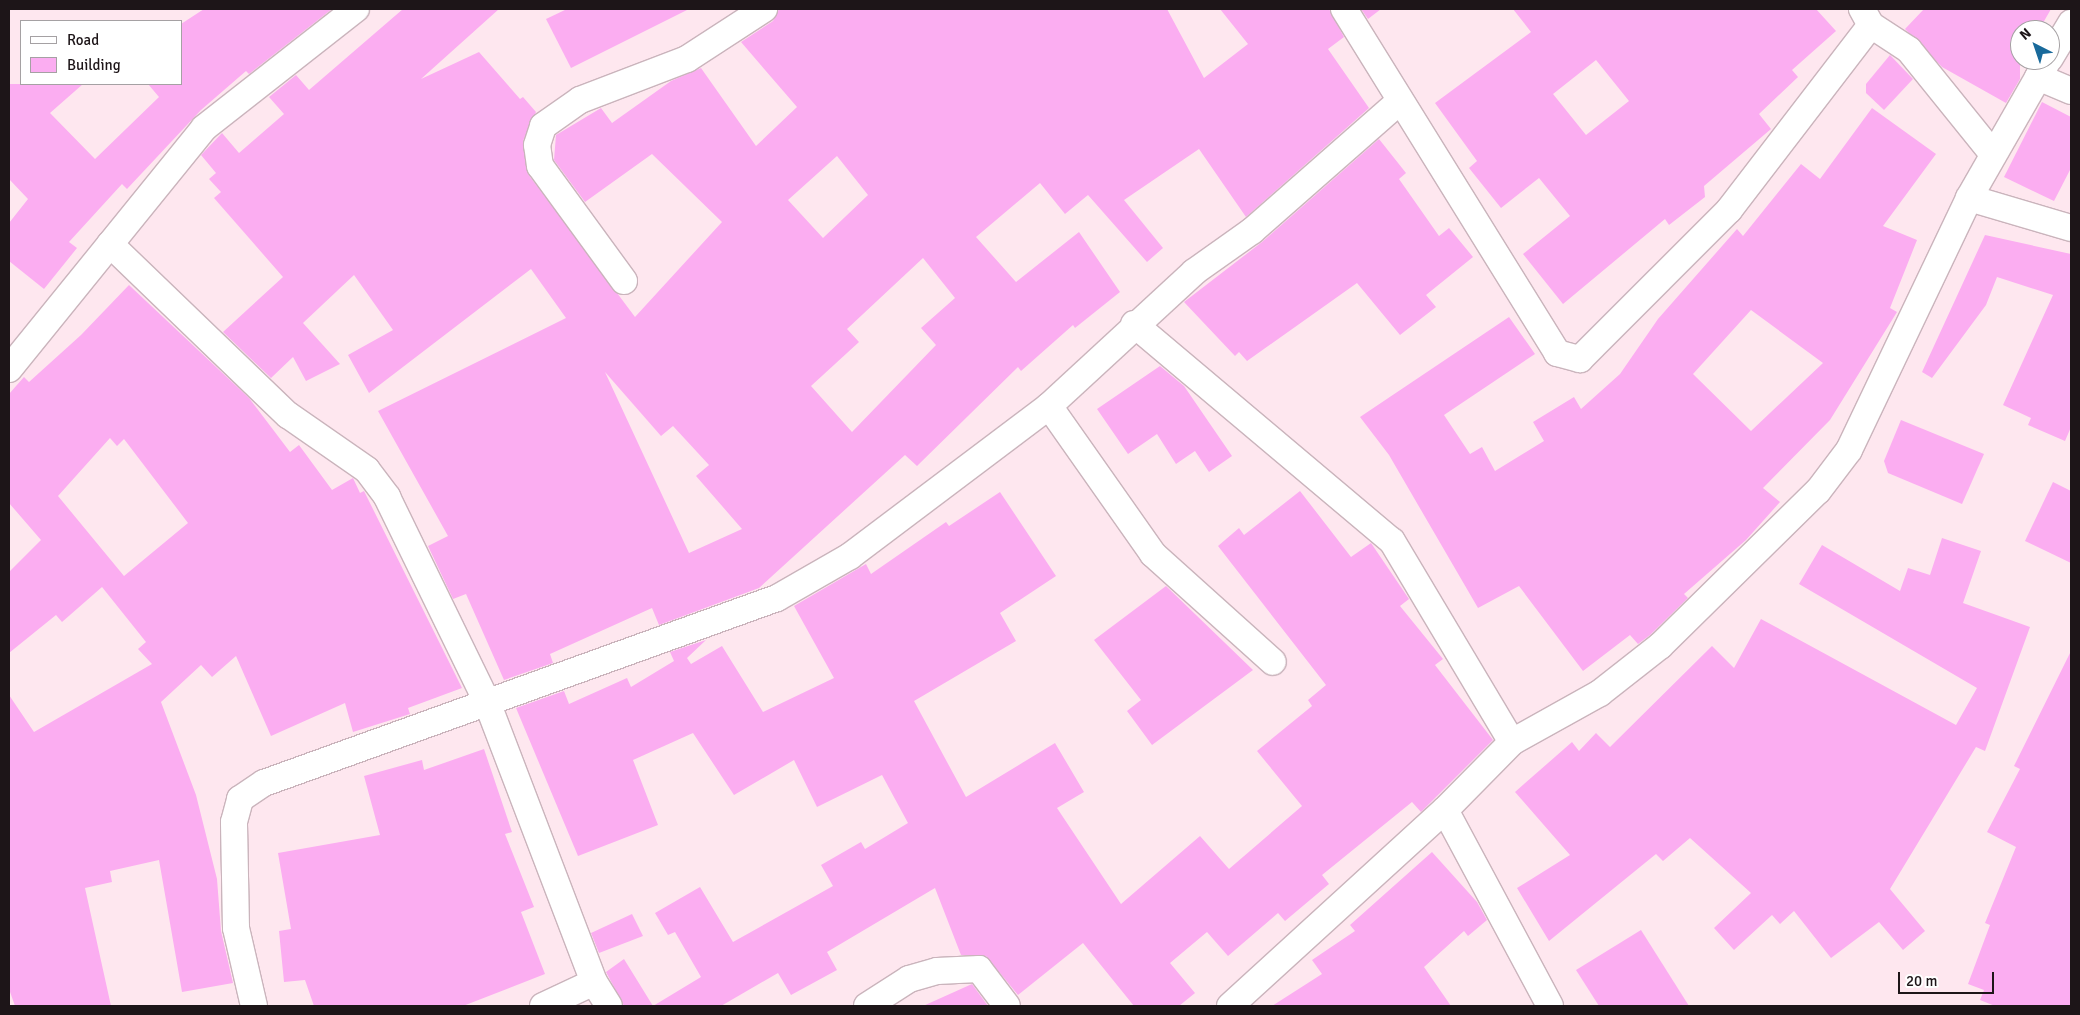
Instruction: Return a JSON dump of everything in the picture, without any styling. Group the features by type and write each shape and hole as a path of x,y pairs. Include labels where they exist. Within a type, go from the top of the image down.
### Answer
{"street":[{"path":"9,370 204,128 356,9"},
{"path":"1344,9 1399,102 1557,353 1580,359 1729,210 1867,17 1910,50 1992,153"},
{"path":"624,281 540,166 537,145 543,126 580,100 687,59 748,12"},
{"path":"2060,41 2071,23"},
{"path":"1230,1006 1445,810 1512,742 1600,693 1660,646 1818,491 1849,450 1969,198 1992,153 2043,70"},
{"path":"2051,70 2071,91"},
{"path":"254,1006 236,928 234,822 240,799 264,783 777,598 850,556 1049,406 1134,324 1194,272 1252,230 1399,102"},
{"path":"1969,198 2071,228"},
{"path":"110,244 288,416 367,470 388,497 487,702 594,982 609,1006"},
{"path":"1134,324 1392,541 1512,742"},
{"path":"1049,406 1153,554 1272,662"},
{"path":"1445,810 1550,1006"},
{"path":"867,1006 909,979 937,971 978,969 1007,1006"},
{"path":"543,1006 594,982"}],"building":[{"path":"204,9 332,9 249,74 246,71 201,110 127,189 122,184 69,242 77,248 44,289 9,261 9,223 28,199 9,179 9,84 82,85 50,113 95,159 159,97 149,85 182,85 182,23"},
{"path":"403,9 499,9 421,79 479,52 520,99 523,97 536,112 523,141 528,174 635,317 722,222 652,154 585,202 554,160 556,135 601,108 612,123 671,81 701,68 756,146 797,107 741,42 773,21 779,9 1167,9 1204,78 1248,44 1220,9 1329,9 1344,37 1328,49 1369,108 1246,217 1199,149 1124,200 1163,248 1147,262 1088,195 1065,214 1040,183 976,237 1016,282 1079,232 1120,292 1075,328 1073,325 1021,371 1018,367 917,466 905,455 759,588 659,625 652,608 550,654 553,663 504,680 466,594 453,599 428,546 448,536 378,411 566,318 531,269 369,393 348,355 393,330 354,275 303,323 340,364 306,381 293,357 271,378 223,332 283,277 214,198 221,192 209,179 216,173 201,155 222,133 239,153 284,114 269,97 296,75 309,90","holes":["837,156 868,195 823,238 788,200","923,258 955,298 921,328 936,345 852,432 811,386 859,342 847,329","605,372 661,436 673,426 709,465 696,476 742,529 689,553"]},
{"path":"567,9 689,9 571,68 546,19"},
{"path":"1361,9 1381,9 1368,19"},
{"path":"1513,9 1816,9 1836,31 1792,70 1798,77 1759,114 1771,129 1704,186 1705,197 1669,225 1665,219 1563,304 1523,254 1570,216 1539,178 1501,208 1469,168 1477,161 1435,103 1531,32","holes":["1596,60 1629,101 1586,135 1553,94"]},
{"path":"1924,9 2051,9 2045,20 2010,20 2010,70 2020,70 2020,79 2006,103 1942,67 1905,29"},
{"path":"1890,55 1913,79 1884,110 1866,93 1866,84"},
{"path":"2042,102 2071,117 2071,168 2054,201 2004,177"},
{"path":"1872,108 1936,154 1883,226 1917,240 1890,308 1897,312 1830,420 1763,488 1780,502 1746,540 1684,594 1688,598 1650,635 1638,644 1630,635 1583,671 1519,586 1478,608 1389,455 1360,417 1509,317 1535,354 1444,415 1470,454 1482,447 1495,471 1544,441 1533,422 1574,397 1581,409 1620,374 1658,319 1737,229 1743,236 1801,164 1820,179","holes":["1751,310 1823,363 1751,431 1693,374"]},
{"path":"1379,139 1406,173 1399,179 1439,236 1449,228 1473,257 1426,295 1436,307 1400,335 1357,283 1247,361 1239,352 1235,356 1184,302 1262,242"},
{"path":"1985,235 2071,254 2071,427 2065,441 2028,425 2031,418 2003,405 2053,295 1997,277 1986,305 1932,378 1922,372"},
{"path":"129,285 249,398 290,452 299,445 332,490 353,478 360,493 364,491 462,688 408,708 410,714 353,732 345,703 271,736 236,656 212,677 201,665 161,702 196,795 217,879 221,931 233,983 182,992 159,860 110,871 112,882 85,888 111,1006 15,1006 9,989 9,695 34,732 152,664 138,649 146,642 102,587 62,622 56,615 9,653 9,572 41,540 9,503 9,394 24,377 29,382 81,335","holes":["110,438 117,446 124,439 188,523 124,576 58,496"]},
{"path":"1160,366 1184,386 1232,456 1209,472 1195,451 1176,464 1157,434 1128,454 1097,409"},
{"path":"1901,420 1984,454 1962,504 1888,473 1884,461"},
{"path":"2053,482 2071,491 2071,563 2025,541"},
{"path":"1300,491 1351,557 1371,543 1409,599 1400,606 1443,659 1435,665 1493,740 1421,812 1412,802 1322,875 1329,884 1285,921 1278,913 1228,956 1207,932 1170,963 1195,993 1179,1006 1134,1006 1083,943 1018,995 986,956 961,955 935,888 827,952 837,970 791,995 778,973 721,1006 653,1006 701,977 675,932 668,935 655,913 700,887 733,942 833,886 821,865 861,842 865,849 908,823 882,775 817,807 794,760 734,795 693,733 633,760 658,825 578,856 516,708 564,691 569,704 627,678 631,687 674,661 670,652 706,640 687,658 691,664 722,646 763,712 834,678 794,606 866,564 871,574 946,522 949,526 1000,492 1056,576 1000,613 1016,641 914,701 966,797 1055,743 1084,792 1057,808 1121,904 1200,836 1229,869 1302,806 1257,751 1312,706 1308,700 1326,685 1218,546 1239,528 1244,535"},
{"path":"1942,538 1981,551 1963,603 2030,627 1985,751 1976,747 1890,889 1925,931 1903,950 1879,922 1831,958 1794,911 1780,924 1772,915 1734,950 1714,928 1751,893 1690,838 1663,861 1656,854 1549,941 1517,888 1570,855 1515,792 1572,742 1579,751 1596,733 1610,747 1712,646 1734,668 1761,619 1956,725 1977,688 1799,584 1822,545 1900,591 1908,568 1930,575"},
{"path":"1166,586 1253,670 1152,745 1127,711 1141,700 1094,640"},
{"path":"2071,651 2071,1006 1995,1006 1980,1000 1984,990 1968,984 1990,925 1985,923 2016,847 1987,832 2020,769 2014,766"},
{"path":"484,749 512,832 505,834 534,907 521,912 545,974 463,1006 314,1006 305,980 284,982 279,931 291,929 278,853 380,835 364,776 422,760 424,770"},
{"path":"1432,852 1477,902 1487,920 1468,936 1464,931 1424,967 1451,1006 1272,1006 1322,974 1312,960 1355,931 1350,925"},
{"path":"632,914 643,936 599,953 591,933"},
{"path":"1641,930 1689,1006 1599,1006 1576,970"},
{"path":"624,959 653,1006 624,1006 606,972"},
{"path":"972,984 988,1006 923,1006"}]}
